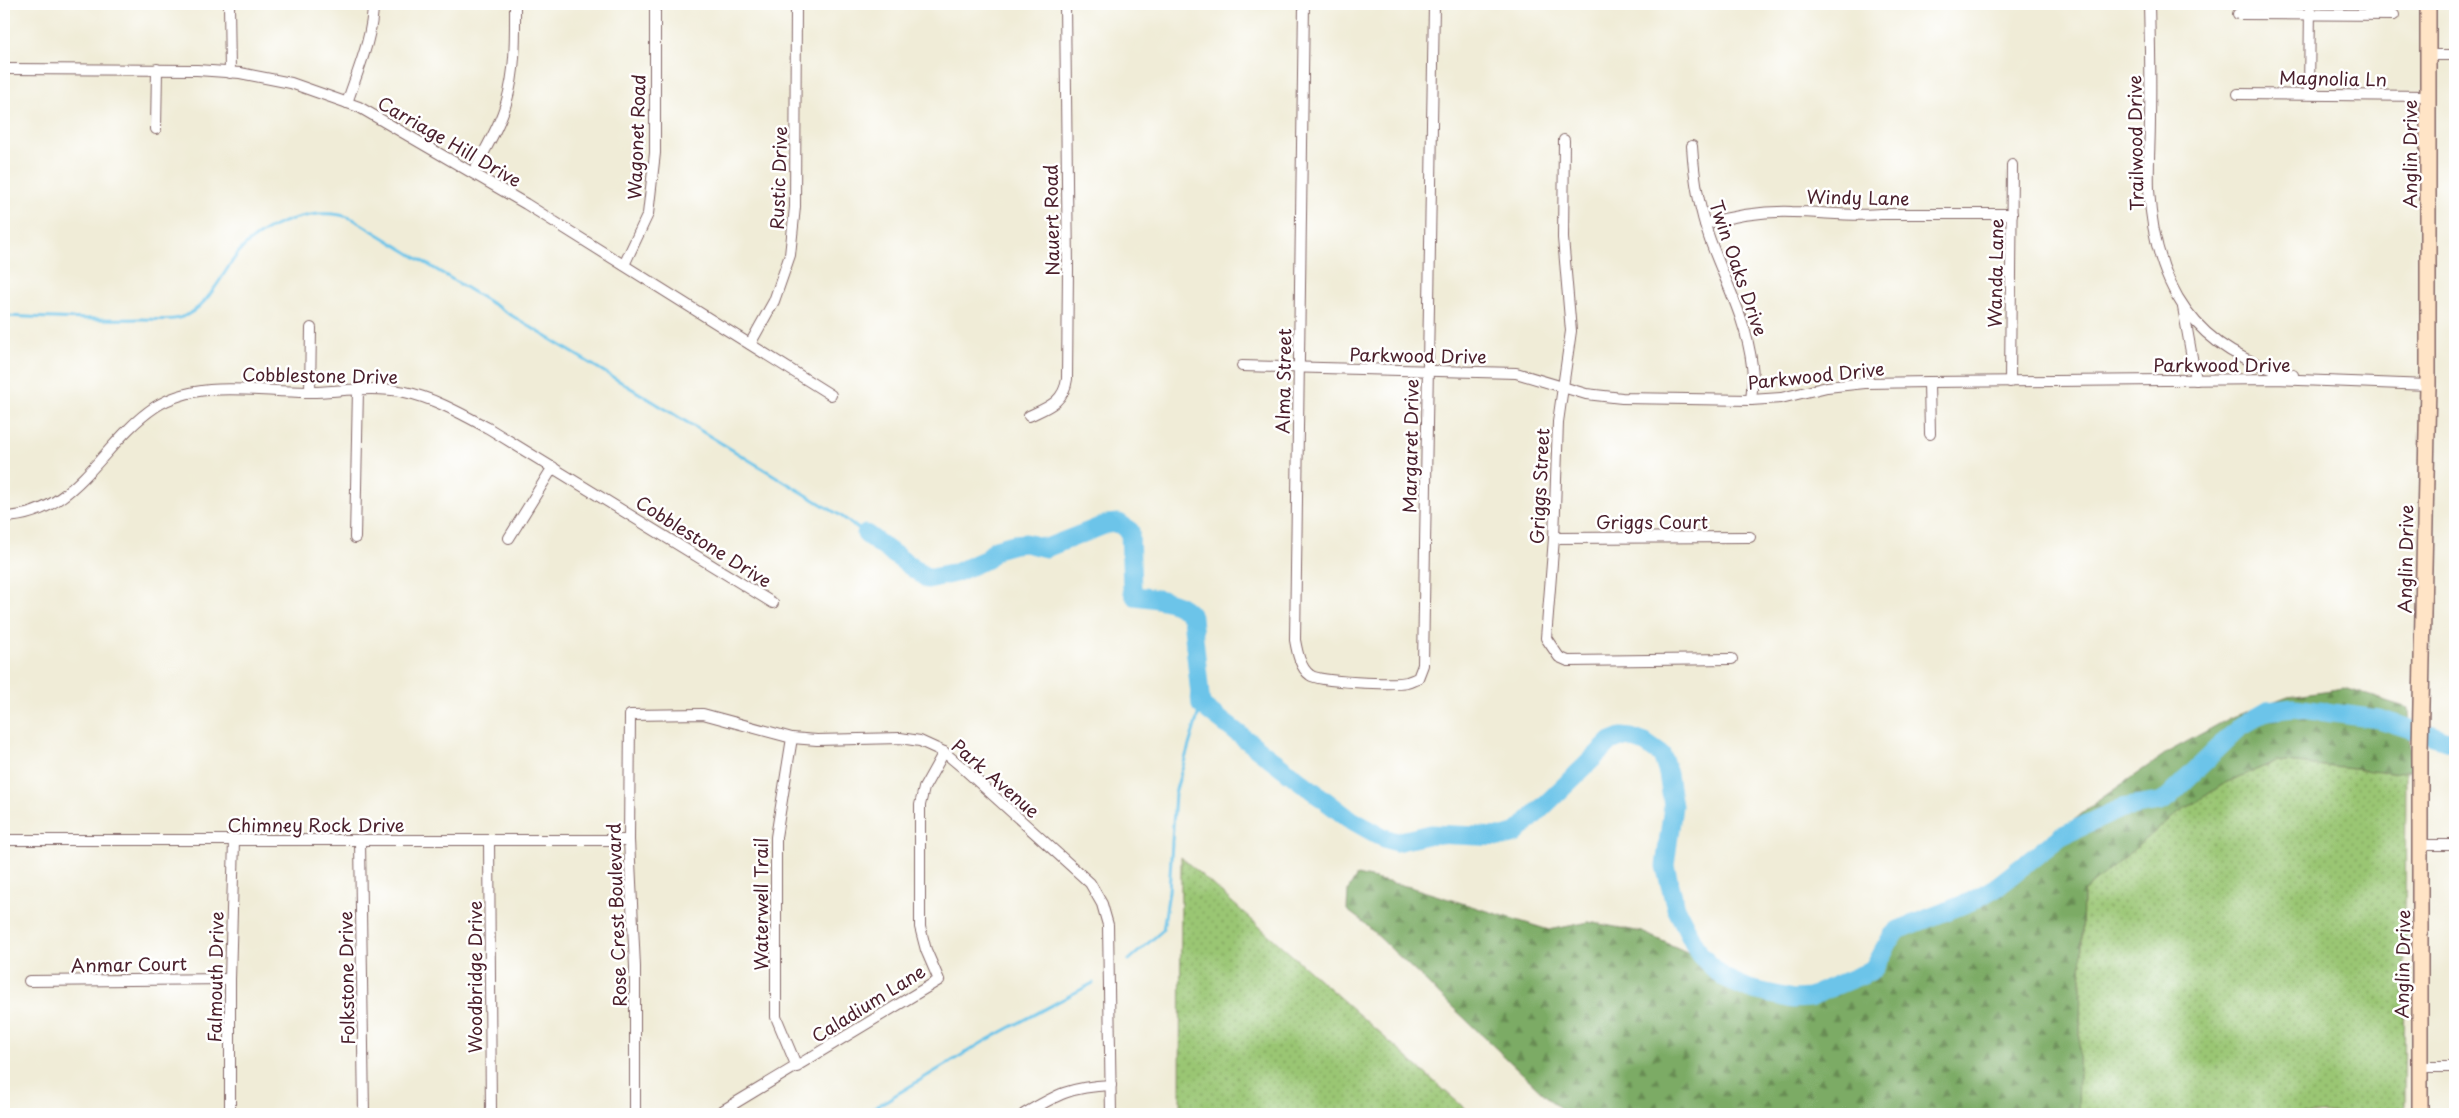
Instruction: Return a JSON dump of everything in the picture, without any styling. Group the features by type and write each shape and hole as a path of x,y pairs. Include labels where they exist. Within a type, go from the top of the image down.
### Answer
{"street":[{"path":"229,4 230,73"},
{"path":"347,103 366,42 373,14 373,4"},
{"path":"473,173 500,121 508,99 512,69 515,4"},
{"name":"Wagonet Road","path":"624,265 648,214 655,153 655,4"},
{"name":"Rustic Drive","path":"750,344 774,301 790,255 795,206 796,4"},
{"name":"Nauert Road","path":"1029,416 1059,400 1066,388 1067,379 1068,269 1065,4"},
{"name":"Alma Street","path":"1304,4 1295,640 1297,653 1308,674 1312,677 1324,680 1388,683"},
{"name":"Margaret Drive","path":"1388,683 1407,682 1418,678 1423,665 1434,4"},
{"name":"Trailwood Drive","path":"2150,4 2149,189 2152,221 2171,288 2198,324 2240,357 2273,370 2320,381"},
{"name":"Anglin Drive","path":"2420,1114 2422,845 2420,750 2428,385 2428,4"},
{"path":"2309,94 2310,9"},
{"path":"2238,14 2310,9 2394,15"},
{"path":"2428,55 2455,55"},
{"name":"Carriage Hill Drive","path":"4,69 157,69 230,73 291,83 359,107 473,173 624,265 831,395"},
{"path":"156,129 157,69"},
{"name":"Magnolia Ln","path":"2238,94 2428,96"},
{"name":"Griggs Street","path":"1564,140 1563,238 1571,331 1558,422 1554,538 1546,638 1559,657 1568,661 1732,659"},
{"name":"Twin Oaks Drive","path":"1692,146 1698,197 1705,224 1749,345 1753,368 1751,400"},
{"name":"Wanda Lane","path":"2010,382 2012,165"},
{"name":"Windy Lane","path":"1705,224 1732,216 1791,212 1860,216 1881,214 2012,214"},
{"name":"Trailwood Drive","path":"2183,306 2196,380"},
{"path":"310,392 311,328"},
{"name":"Parkwood Drive","path":"1242,366 1300,369 1516,373 1586,394 1622,398 1751,400 1781,398 1827,387 1865,383 2196,380 2320,381 2428,385"},
{"path":"1928,382 1930,434"},
{"name":"Cobblestone Drive","path":"4,517 41,510 69,494 137,422 172,398 194,393 230,389 310,392 358,389 404,392 451,408 488,428 773,603"},
{"path":"355,538 358,389"},
{"path":"509,538 553,467"},
{"name":"Griggs Court","path":"1554,538 1750,537"},
{"name":"Park Avenue","path":"630,716 703,714 792,738 817,740 900,738 920,741 944,752 1090,884 1102,904 1108,925 1111,1114"},
{"name":"Rose Crest Boulevard","path":"630,716 628,840 635,967 635,1114"},
{"name":"Waterwell Trail","path":"792,738 776,836 776,1017 797,1067"},
{"name":"Caladium Lane","path":"717,1114 939,980 926,950 920,927 920,805 924,788 944,752"},
{"name":"Chimney Rock Drive","path":"4,840 628,840"},
{"name":"Woodbridge Drive","path":"489,840 491,1114"},
{"name":"Falmouth Drive","path":"230,1114 230,979 234,841"},
{"name":"Folkstone Drive","path":"360,841 364,1114"},
{"path":"2422,845 2455,845"},
{"name":"Anmar Court","path":"28,981 230,979"},
{"path":"2420,1067 2455,1067"},
{"path":"1024,1114 1055,1096 1081,1086 1111,1085"}],"green space":[{"path":"2345,688 2408,708 2411,770 2391,773 2277,761 2225,783 2170,819 2083,892 2078,1114 1565,1114 1363,922 1347,910 1348,890 1357,875 1410,887 1549,930 1589,922 1642,932 1696,956 1727,983 1745,991 1774,996 1842,990 1864,980 1876,961 1888,934 1972,903 2099,800 2168,752 2230,718 2288,696"},
{"path":"2277,761 2391,773 2406,770 2404,1114 2078,1114 2083,892 2169,819 2225,783"},
{"path":"1181,857 1471,1114 1180,1114"}],"waterway":[{"path":"4,316 165,320 179,318 189,314 206,300 239,252 262,233 276,225 308,215 339,215 353,219 841,516 866,534"},
{"path":"866,534 928,579 955,573 987,559 996,549 1025,543 1046,548 1107,524 1119,523 1130,531 1132,589 1135,596 1174,603 1187,611 1192,617 1201,705 1348,818 1382,837 1396,842 1431,834 1503,837 1515,834 1611,741 1621,737 1645,743 1662,755 1668,774 1673,806 1665,866 1676,908 1700,955 1724,978 1749,989 1793,999 1810,998 1873,970 1892,936 1898,930 1972,901 1996,887 2061,836 2122,808 2160,802 2168,797 2241,726 2267,711 2294,708 2379,719 2455,743"},
{"path":"1129,960 1163,930 1169,891 1175,793 1201,705"},
{"path":"864,1114 985,1041 1093,983"}]}
